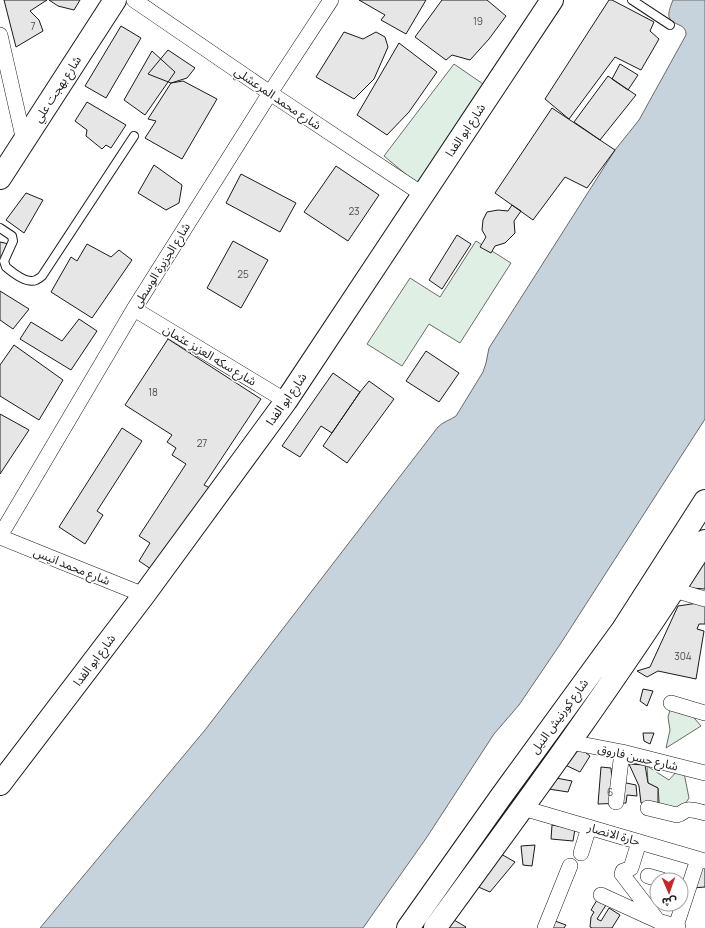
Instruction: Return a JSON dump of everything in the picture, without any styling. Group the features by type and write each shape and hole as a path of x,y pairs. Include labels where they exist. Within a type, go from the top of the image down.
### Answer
{"street":[{"name":"شارع بهجت علي","path":"0,178 115,0"},
{"name":"شارع محمد المرعشلي","path":"134,0 422,194"},
{"name":"شارع الجزيرة الوسطى","path":"0,537 134,309 270,93 331,0"},
{"name":"شارع ابو الفدا","path":"0,784 144,595 286,401 552,0"},
{"path":"0,35 24,141"},
{"name":"شارع سكه العزيز عثمان","path":"134,309 286,401"},
{"name":"شارع كورنيش النيل","path":"408,928 500,798 623,629 705,501"},
{"name":"شارع محمد انيس","path":"0,537 144,595"},
{"name":"شارع كورنيش النيل","path":"435,928 570,742 674,590 705,541"},
{"path":"674,590 705,599"},
{"path":"671,703 705,713"},
{"name":"شارع حسن فاروق","path":"570,742 704,769"},
{"path":"616,802 622,752"},
{"name":"حارة الانصار","path":"523,808 701,860"},
{"path":"648,808 677,815 688,810 705,813"},
{"path":"581,853 589,827"},
{"path":"639,842 631,868 623,871 622,874 658,921"},
{"path":"689,880 701,860"},
{"path":"545,928 570,866"},
{"path":"602,895 658,921 678,928 677,923 679,912"}],"lane":[{"path":"632,0 670,25"},
{"path":"0,228 12,236 13,241 4,261 6,267 25,279 30,281 37,280 42,276 134,136"}],"green space":[{"path":"454,64 486,86 421,187 384,156"},
{"path":"476,241 511,263 460,343 429,324 402,366 367,344 410,278 440,297"},
{"path":"670,710 689,712 701,726 666,748 670,730 668,717"},
{"path":"647,766 669,780 677,771 684,773 689,798 681,810 660,811 658,788 648,783"}],"shaded area":[{"path":"673,0 705,0 705,419 561,643 519,705 494,734 427,837 363,928 40,928 205,730 438,427 456,416 483,372 489,348 615,150 639,120 686,35 684,28 673,22 669,17 669,11"}],"building":[{"path":"4,0 47,0 30,11 39,20 43,31 16,47"},
{"path":"49,0 80,0 74,10 58,6"},
{"path":"359,0 426,0 406,34 381,20 385,15"},
{"path":"442,0 487,0 506,16 489,39 470,60 452,55 446,60 415,37"},
{"path":"609,0 612,0 654,22 650,31 659,39 641,70 615,57 569,119 545,99"},
{"path":"121,26 141,38 106,98 85,86"},
{"path":"344,32 363,39 376,32 385,37 388,47 374,79 354,99 316,77"},
{"path":"399,43 437,72 409,112 387,135 357,115"},
{"path":"168,50 195,68 187,78 171,83 148,74"},
{"path":"152,51 175,72 145,115 124,100"},
{"path":"620,64 638,75 628,90 612,79"},
{"path":"608,76 636,95 600,140 574,122"},
{"path":"183,81 217,99 182,159 145,138 156,121 148,119 171,83"},
{"path":"87,102 126,125 111,148 106,145 102,149 86,136 87,130 75,121"},
{"path":"552,108 615,150 587,188 565,177 533,220 495,193"},
{"path":"154,165 182,185 179,203 166,210 138,193"},
{"path":"336,166 379,195 348,241 304,212"},
{"path":"241,174 296,203 280,232 226,203"},
{"path":"26,193 43,200 24,233 6,220"},
{"path":"512,205 521,211 514,221 515,233 505,243 495,246 491,253 480,247 486,237 482,230 483,220 487,212 498,210 508,211"},
{"path":"457,235 471,244 442,289 429,280"},
{"path":"233,241 268,260 241,308 207,288"},
{"path":"0,242 9,244 0,263"},
{"path":"87,244 111,257 119,250 132,260 92,318 51,292 71,257 77,261"},
{"path":"0,291 29,309 13,329 0,320"},
{"path":"79,319 97,331 71,370 20,339 31,322 62,341"},
{"path":"168,339 261,399 204,485 212,489 157,573 139,561 150,543 139,536 186,464 172,455 176,448 167,442 172,435 125,405"},
{"path":"14,345 63,380 39,420 0,396 0,365"},
{"path":"426,351 459,373 439,402 406,381"},
{"path":"333,373 360,392 332,433 321,426 300,457 282,446"},
{"path":"369,381 394,399 347,463 323,446"},
{"path":"0,414 29,430 0,474"},
{"path":"122,428 142,441 97,511 103,515 85,544 59,527"},
{"path":"705,550 705,589 678,587"},
{"path":"705,602 705,624 699,624 697,629 704,631 696,679 658,671 647,677 637,671 650,667 678,606"},
{"path":"643,689 653,691 647,706 640,701"},
{"path":"643,733 654,733 650,744 644,741"},
{"path":"577,746 590,756 580,772 563,764"},
{"path":"629,764 645,765 648,783 658,788 658,804 641,803 639,786"},
{"path":"601,767 611,768 612,780 636,785 637,796 627,795 626,803 598,804"},
{"path":"551,777 572,781 568,792 542,788"},
{"path":"552,825 575,829 573,841 551,839"},
{"path":"535,845 532,866 523,865 521,846"},
{"path":"501,854 515,862 490,892 476,886"},
{"path":"701,866 705,867 705,887 693,888"},
{"path":"597,900 606,905 597,919 601,921 609,908 620,915 612,928 590,927 591,917 594,912 591,910"},
{"path":"454,920 466,927 448,928"},
{"path":"555,921 566,925 564,928 553,928"}]}
